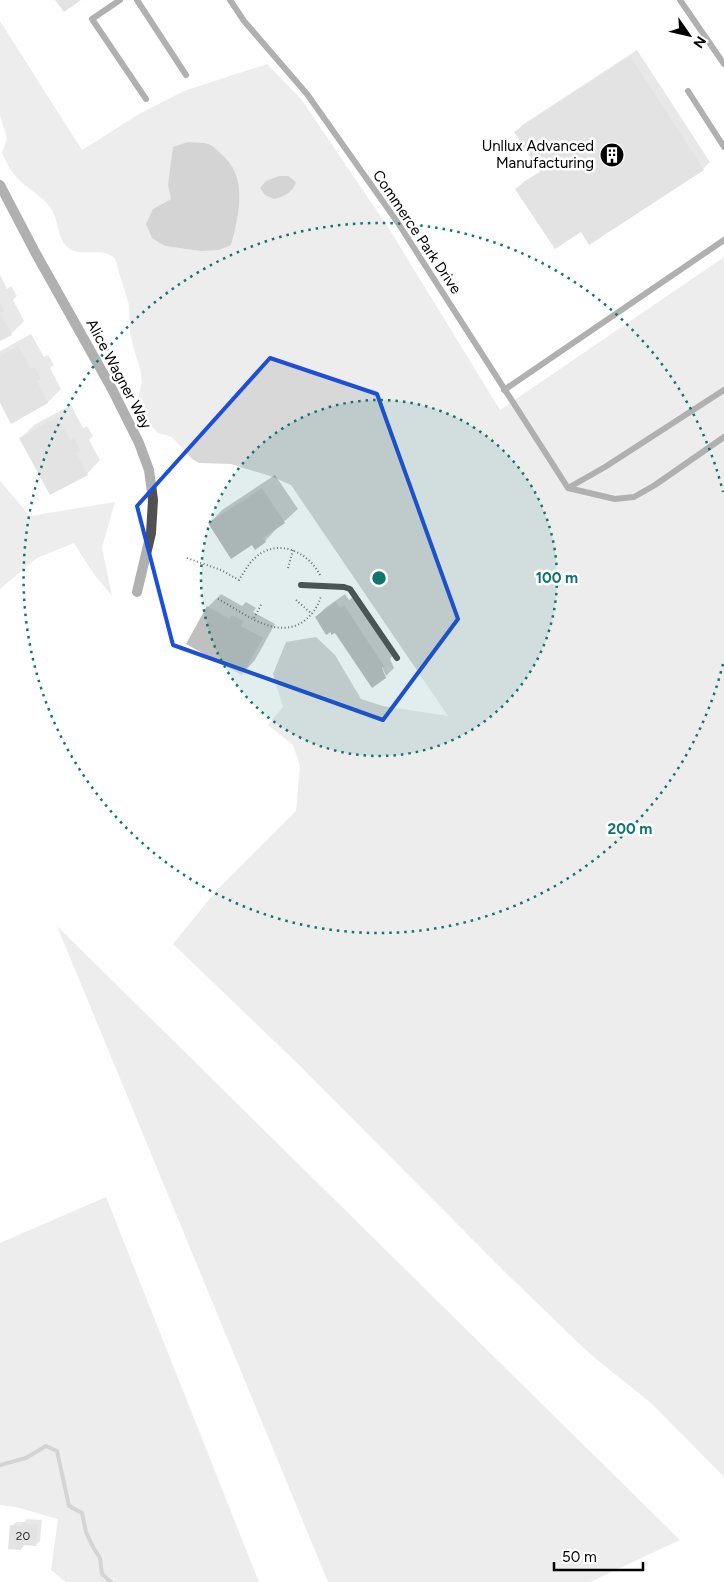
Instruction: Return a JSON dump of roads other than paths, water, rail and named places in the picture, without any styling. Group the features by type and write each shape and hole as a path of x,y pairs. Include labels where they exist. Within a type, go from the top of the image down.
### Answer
{"street":[{"name":"Alice Wagner Way","path":"0,185 35,252 112,389 139,442 149,470 153,500 151,533 137,592"}],"lane":[{"path":"120,0 92,19 146,99"},
{"path":"137,0 186,75"},
{"name":"Commerce Park Drive","path":"230,0 244,21 307,94 392,215 568,488"},
{"path":"680,0 724,64"},
{"path":"688,91 724,147"},
{"path":"504,390 724,240"},
{"path":"568,488 606,466 724,390"},
{"path":"568,488 615,499 634,497 655,485 724,437"},
{"path":"301,585 344,587 350,589 397,658"}],"waterway":[{"path":"0,1465 26,1458 46,1446 57,1451 69,1506 82,1513 86,1532 100,1558 102,1574 111,1582"}],"place":[{"name":"Unllux Advanced Manufacturing","path":"612,155"}]}
